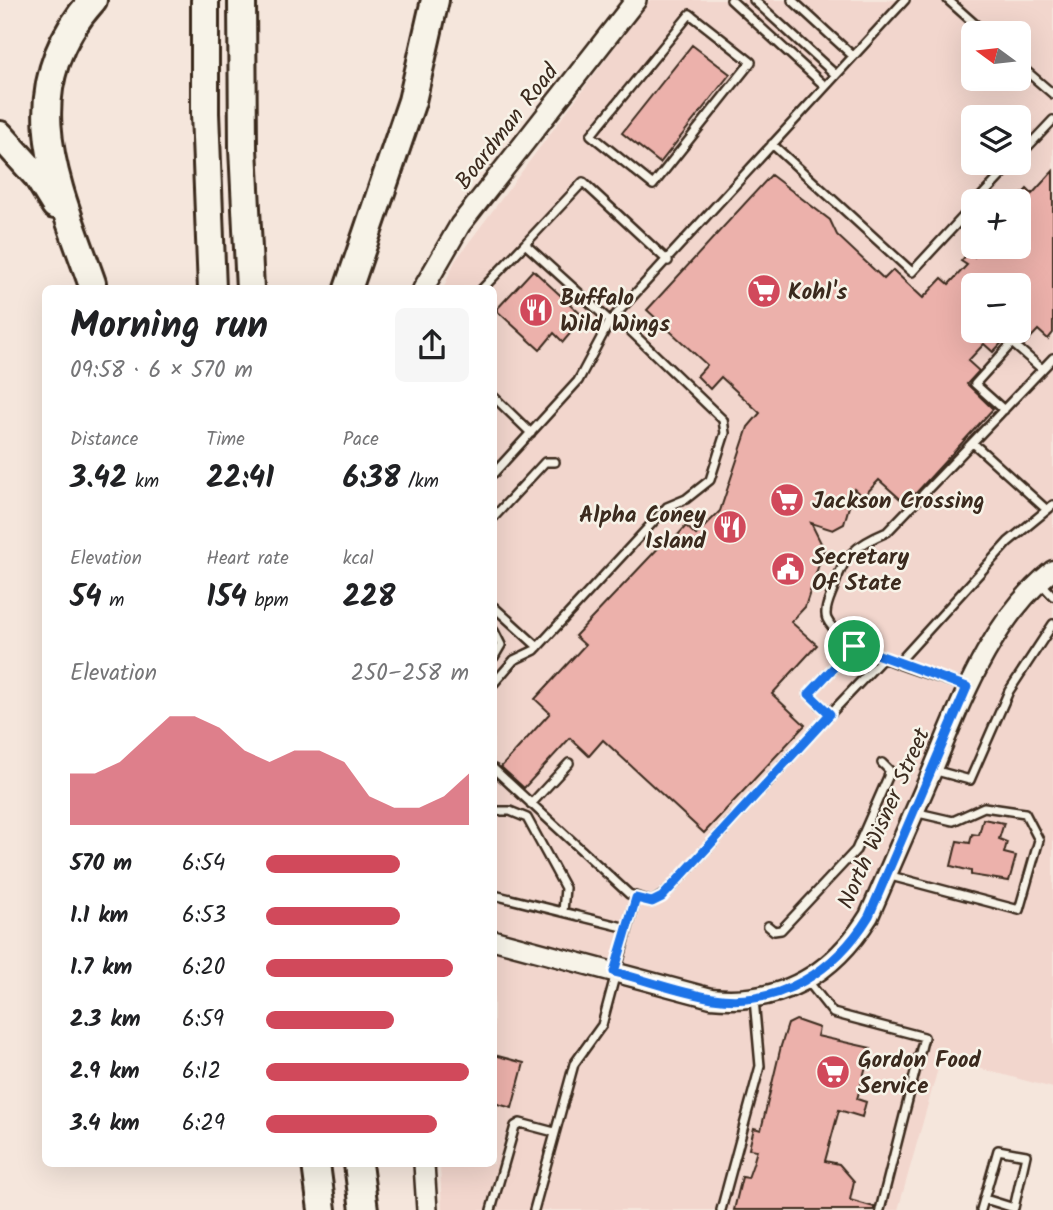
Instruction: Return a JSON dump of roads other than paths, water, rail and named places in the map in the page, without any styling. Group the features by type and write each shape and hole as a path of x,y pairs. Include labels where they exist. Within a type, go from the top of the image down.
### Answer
{"highway":[{"path":"93,0 69,31 60,50 49,82 46,110 51,161 93,285"},
{"path":"205,0 206,172 212,285"},
{"path":"243,0 243,148 250,285"},
{"path":"415,89 427,0"},
{"path":"349,285 415,89 435,0"},
{"path":"0,135 46,189 93,285"},
{"path":"316,1167 322,1210"},
{"path":"358,1167 364,1210"}],"main road":[{"name":"Boardman Road","path":"425,285 460,225 636,0"},
{"path":"424,1167 427,1210"}],"street":[{"name":"North Wisner Street","path":"497,941 711,998 733,1000 754,997 789,989 807,980 835,961 852,942 869,916 967,687 996,633 1046,576"}],"lane":[{"path":"731,0 825,86"},
{"path":"754,0 835,75"},
{"path":"792,0 853,56"},
{"path":"497,470 578,381 613,318 905,0"},
{"path":"948,0 972,21"},
{"path":"690,14 751,62 653,186 591,135 690,14"},
{"path":"1031,75 1053,94"},
{"path":"1031,143 1053,120"},
{"path":"772,144 912,272 961,219"},
{"path":"988,189 1002,175"},
{"path":"486,285 583,182 668,261"},
{"path":"497,680 514,660 538,647 667,507 686,499 710,480 723,442 723,420 613,318 525,244"},
{"path":"1004,410 975,384 1012,343 1042,369"},
{"path":"967,687 854,646 826,616 841,565 862,543 887,532 1053,358"},
{"path":"497,400 531,433"},
{"path":"899,662 1008,542 1050,508 973,443"},
{"path":"497,514 545,461 555,462"},
{"path":"1046,576 1053,596"},
{"path":"497,610 538,647"},
{"path":"932,769 971,780 1009,691 1053,624"},
{"path":"830,714 809,694 854,646"},
{"path":"497,772 636,898 652,902 662,897 884,657"},
{"path":"531,804 569,762"},
{"path":"768,926 775,931 781,930 856,850 888,777 889,770 882,762"},
{"path":"887,875 1019,910 1039,840 1024,813 984,807 953,821 914,812"},
{"path":"497,811 510,811 527,818 565,888 563,912"},
{"path":"497,896 627,928"},
{"path":"534,1210 574,1064 602,1025 614,972 636,898"},
{"path":"807,980 833,1013 924,1037 880,1210"},
{"path":"721,1210 760,1066 754,997"},
{"path":"491,1210 515,1126 520,1123 555,1132"},
{"path":"981,1210 998,1150 1026,1156 1014,1208 985,1199"}],"place":[{"name":"Kohl's","path":"764,291"},
{"name":"Buffalo Wild Wings","path":"536,310"},
{"name":"Jackson Crossing","path":"787,500"},
{"name":"Alpha Coney Island","path":"730,527"},
{"name":"Secretary Of State","path":"788,569"},
{"name":"Gordon Food Service","path":"833,1072"}]}
